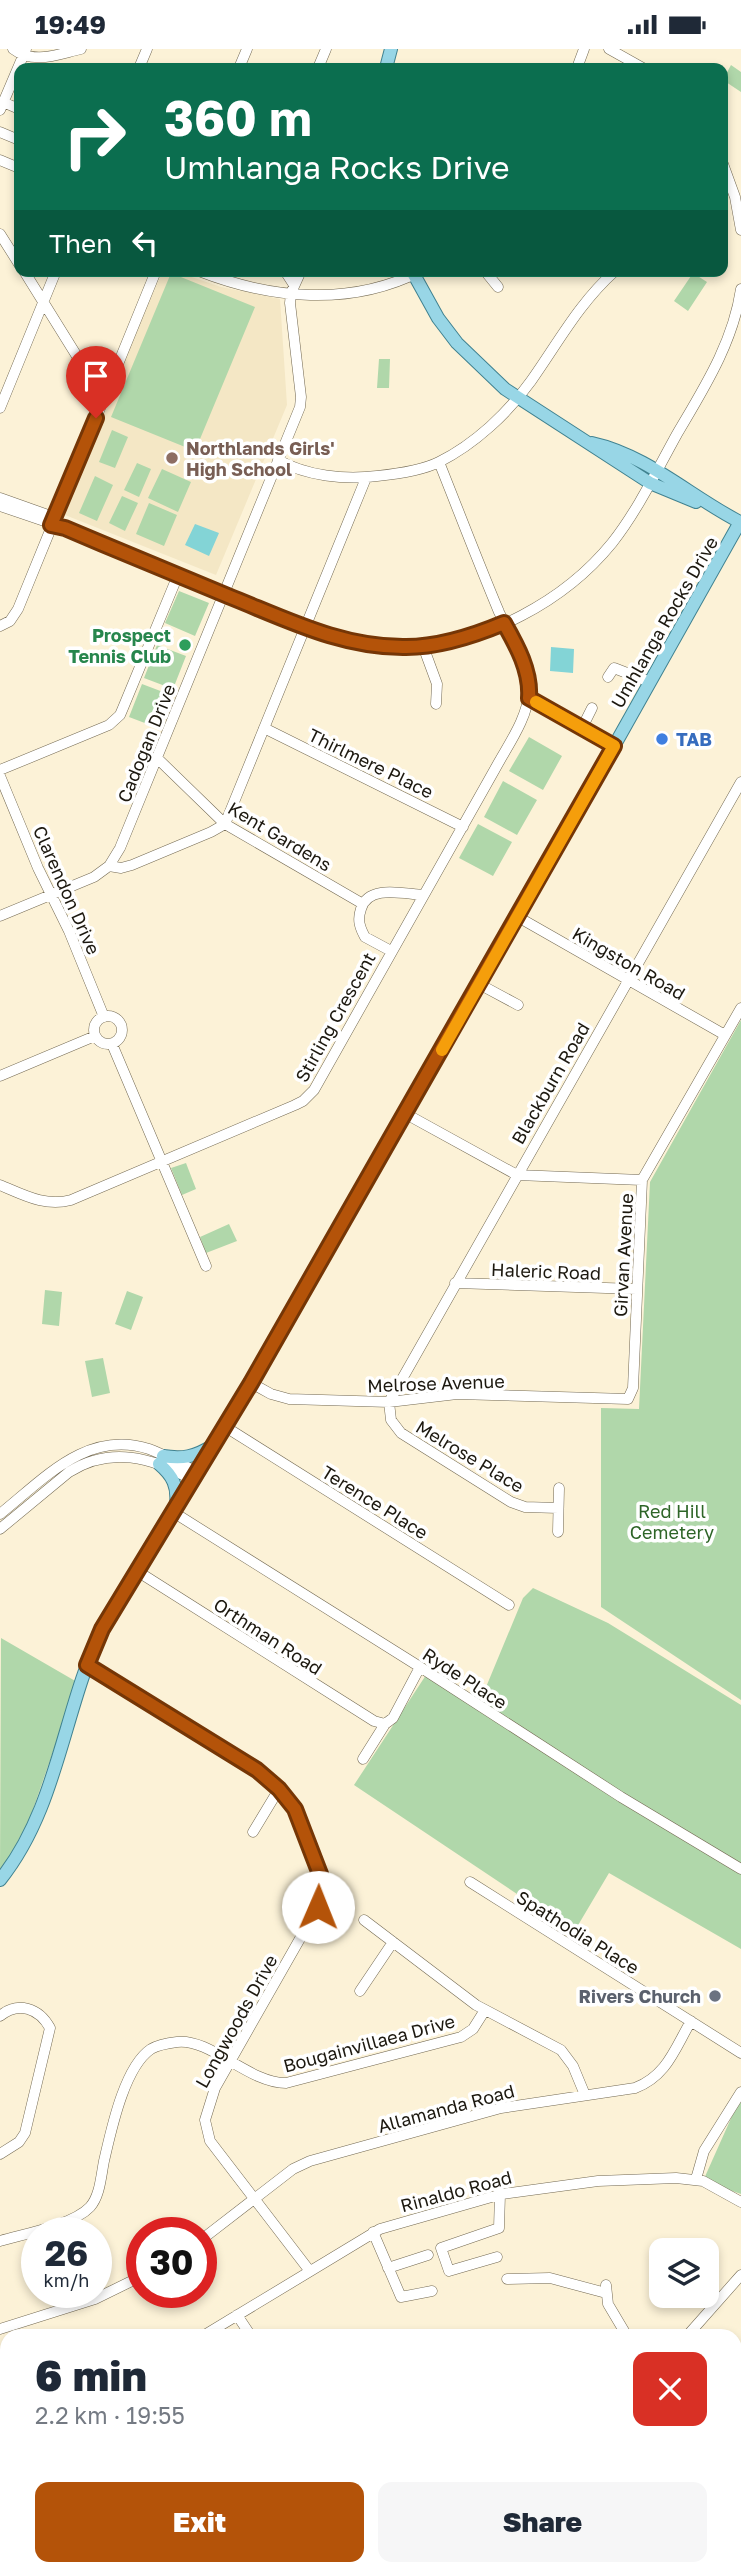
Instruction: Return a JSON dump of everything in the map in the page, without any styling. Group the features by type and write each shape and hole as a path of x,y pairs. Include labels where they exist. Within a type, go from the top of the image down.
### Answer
{"main road":[{"path":"417,277 438,318 487,374 518,398 650,482 710,506 728,524 729,542"},
{"path":"592,443 656,470 741,523"},
{"name":"Umhlanga Rocks Drive","path":"0,1880 21,1852 36,1821 87,1665 102,1629 251,1383 741,523"},
{"path":"157,1458 194,1456 214,1444"},
{"path":"157,1458 174,1479 177,1496 175,1509"}],"street":[{"path":"13,49 33,58 81,49"},
{"path":"609,49 634,63"},
{"path":"1,106 14,75"},
{"path":"728,175 738,196 741,230"},
{"path":"0,234 14,256"},
{"path":"28,277 93,382 106,393"},
{"path":"0,408 54,277"},
{"path":"0,626 15,616 154,277"},
{"path":"218,277 258,290 293,289 328,296 379,288 405,277"},
{"path":"288,277 293,289"},
{"name":"Cadogan Drive","path":"109,866 120,848 297,414 301,397 290,311 293,289 298,277"},
{"path":"490,277 498,287"},
{"path":"278,460 311,473 366,478 408,472 439,463 510,408 586,300 609,277"},
{"path":"0,506 65,528 306,628 358,643 388,647 424,646 463,638 504,623 552,597 599,557 629,517 716,365 733,323 741,289"},
{"path":"439,463 526,670 530,684 529,698 614,746"},
{"path":"0,916 94,877 109,866 121,868 132,865 225,824 366,478"},
{"path":"0,498 45,514 52,523"},
{"path":"0,770 116,720 177,575"},
{"path":"424,646 437,684 436,704"},
{"path":"608,677 614,668 650,682"},
{"name":"Stirling Crescent","path":"0,1185 37,1200 55,1203 71,1200 309,1097 463,827 523,715 529,698"},
{"path":"582,728 592,708"},
{"name":"Thirlmere Place","path":"264,728 463,827"},
{"name":"Kent Gardens","path":"157,758 225,824 363,904"},
{"name":"Clarendon Drive","path":"0,776 104,1017"},
{"name":"Blackburn Road","path":"389,1402 741,782"},
{"path":"391,951 365,937 359,920 363,904 378,893 424,895"},
{"name":"Kingston Road","path":"518,918 725,1035"},
{"path":"479,984 518,1005"},
{"name":"Girvan Avenue","path":"625,1400 631,1397 633,1388 642,1180 741,1008"},
{"path":"104,1017 118,1020 122,1029 120,1038 112,1044 102,1043 95,1037 94,1027 104,1017"},
{"path":"0,1076 95,1037"},
{"path":"112,1044 206,1266"},
{"path":"406,1114 517,1175 642,1180"},
{"name":"Haleric Road","path":"455,1283 636,1289"},
{"name":"Melrose Avenue","path":"251,1383 271,1394 289,1399 389,1402 457,1394 625,1400"},
{"name":"Melrose Place","path":"389,1402 394,1426 412,1440 511,1501 526,1507 558,1508"},
{"name":"Terence Place","path":"224,1426 509,1605"},
{"path":"0,1514 77,1454 107,1445 123,1444 195,1476"},
{"path":"0,1529 81,1465 106,1457 157,1458"},
{"path":"558,1532 559,1488"},
{"name":"Ryde Place","path":"175,1509 631,1804 741,1869"},
{"name":"Orthman Road","path":"137,1571 326,1692 374,1721 385,1724"},
{"name":"Longwoods Drive","path":"87,1665 257,1770 279,1789 295,1809 320,1874 321,1897 313,1917 230,2062 208,2105 205,2127 210,2141 309,2270"},
{"path":"363,1759 385,1724 393,1718 421,1667"},
{"path":"253,1832 279,1789"},
{"name":"Spathodia Place","path":"470,1882 741,2053"},
{"path":"364,1920 485,2010 561,2050 569,2060 585,2095"},
{"path":"360,1991 393,1942"},
{"path":"0,2015 9,2009 27,2008 42,2016 50,2028 25,2133 19,2142 0,2154"},
{"name":"Bougainvillaea Drive","path":"0,2241 72,2218 90,2207 98,2190 119,2105 137,2065 150,2050 188,2041 270,2081 295,2081 461,2037 472,2029 485,2010"},
{"name":"Allamanda Road","path":"217,2228 293,2169 310,2161 501,2108 635,2088 653,2080 665,2067 691,2021"},
{"path":"696,2179 704,2151 741,2092"},
{"name":"Rinaldo Road","path":"214,2329 373,2232 500,2194 598,2181 696,2179 741,2202"},
{"path":"497,2257 449,2271 441,2248 499,2228 500,2194"},
{"path":"373,2232 401,2297 432,2291"},
{"path":"388,2268 428,2255"},
{"path":"693,2329 741,2275"},
{"path":"507,2279 550,2278 606,2289 608,2304 623,2329"},
{"path":"0,2329 95,2299 126,2284"},
{"path":"237,2315 246,2329"}],"shaded area":[{"name":"Northlands Girls' High School","path":"160,277 192,277 221,287 280,299 287,405 216,575 55,511"}],"green space":[{"path":"731,65 741,72 741,92 728,83"},
{"path":"169,277 181,277 255,307 195,451 111,417"},
{"path":"690,277 699,277 707,282 688,311 674,301"},
{"path":"379,359 390,359 389,388 377,388"},
{"path":"112,430 128,437 115,468 99,462"},
{"path":"137,463 151,469 139,497 124,490"},
{"path":"162,469 191,482 178,512 148,498"},
{"path":"95,476 113,485 97,521 79,513"},
{"path":"122,496 138,503 125,531 109,523"},
{"path":"149,503 177,515 164,546 136,534"},
{"path":"179,591 209,603 195,636 165,623"},
{"path":"157,645 186,656 173,689 144,678"},
{"path":"142,684 171,695 158,728 129,717"},
{"path":"529,737 562,756 543,790 509,771"},
{"path":"503,781 537,800 517,835 484,817"},
{"path":"478,824 512,842 493,876 459,858"},
{"name":"Red Hill Cemetery","path":"741,1020 741,1700 601,1607 601,1408 639,1409 650,1182"},
{"path":"186,1163 196,1189 182,1195 171,1168"},
{"path":"229,1224 237,1241 206,1253 200,1237"},
{"path":"45,1290 62,1292 59,1326 42,1324"},
{"path":"127,1291 143,1297 131,1330 115,1324"},
{"path":"103,1358 110,1393 92,1397 85,1361"},
{"path":"533,1588 608,1623 741,1705 741,1949 609,1873 574,1932 354,1785 428,1672 479,1704 523,1598"},
{"path":"1,1638 77,1682 29,1821 0,1869"},
{"path":"741,2096 741,2194 703,2181"}],"water":[{"path":"195,524 219,533 209,556 185,545"},
{"path":"551,647 574,649 573,673 550,671"}],"slow traffic":[{"path":"442,1050 614,746 536,702"}],"place":[{"name":"Northlands Girls' High School","path":"172,458"},
{"name":"Prospect Tennis Club","path":"185,645"},
{"name":"TAB","path":"662,739"},
{"name":"Rivers Church","path":"715,1996"}],"route":[{"path":"96,418 51,525 65,528 306,628 349,642 388,647 428,646 463,638 504,623 523,660 530,684 529,698 614,746 251,1383 102,1629 87,1665 257,1770 288,1798 295,1809 320,1874 322,1886 318,1907"}]}
